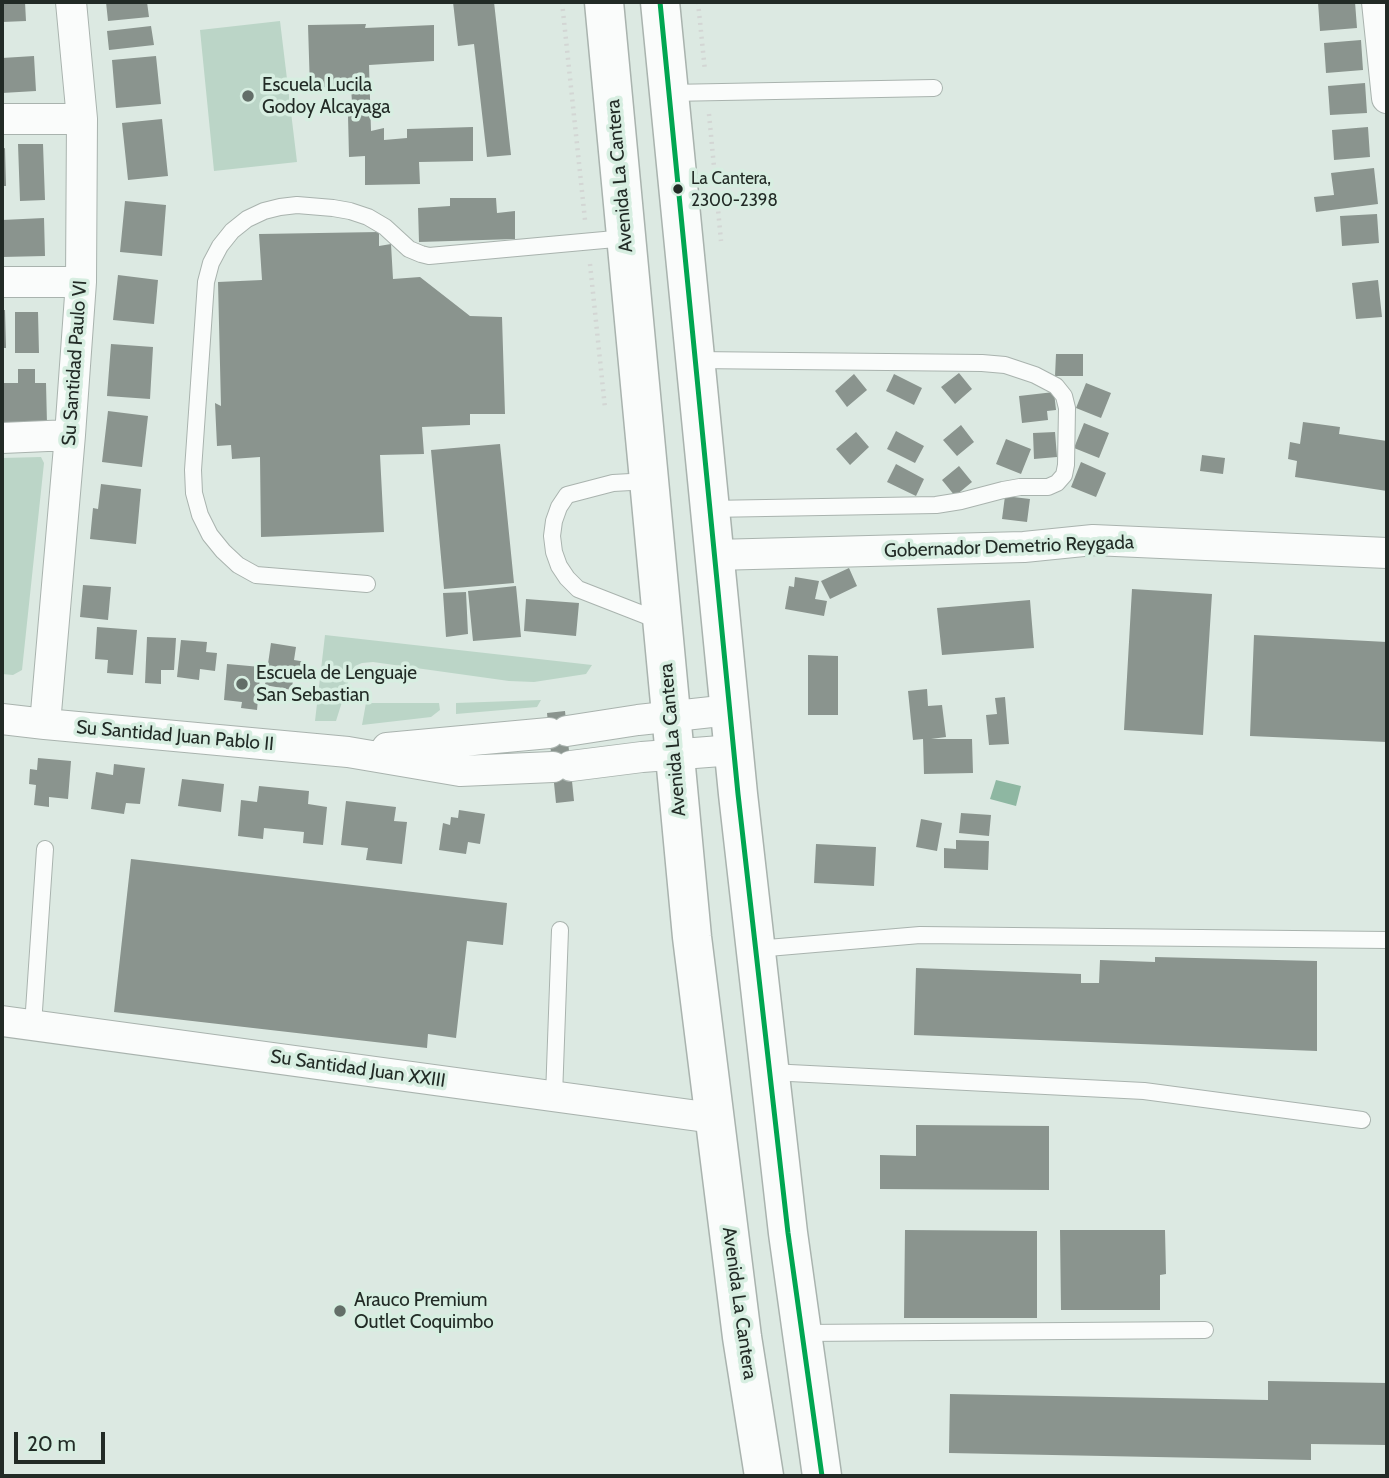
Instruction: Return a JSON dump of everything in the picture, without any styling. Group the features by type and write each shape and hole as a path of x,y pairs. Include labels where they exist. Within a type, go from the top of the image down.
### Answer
{"highway":[{"name":"Avenida La Cantera","path":"604,2 692,937 742,1337 764,1476"},
{"path":"660,2 734,750 788,1234 822,1476"}],"street":[{"name":"Su Santidad Paulo VI","path":"45,724 81,282 82,118 71,2"},
{"path":"1377,2 1387,98"},
{"path":"2,119 82,118"},
{"path":"2,282 81,282"},
{"path":"2,438 70,435"},
{"name":"Gobernador Demetrio Reygada","path":"714,555 1024,547 1093,540 1387,553"},
{"name":"Su Santidad Juan Pablo II","path":"348,752 558,732 730,710"},
{"name":"Su Santidad Juan Pablo II","path":"2,719 348,752 460,771 562,767 734,750"},
{"name":"Su Santidad Juan XXIII","path":"2,1021 713,1118"}],"lane":[{"path":"669,93 934,88"},
{"path":"367,584 256,575 238,565 223,551 210,535 200,515 192,470 206,282 211,263 220,246 232,231 247,219 264,211 297,205 350,211 368,217 385,227 409,248 429,256 626,238"},
{"path":"695,360 1005,365 1035,375 1056,386 1064,396 1067,408 1064,475 1048,487 1020,487 936,505 709,509"},
{"path":"649,481 613,483 567,495 554,521 552,537 559,566 578,589 663,622"},
{"path":"33,1025 45,849"},
{"path":"554,1096 560,930"},
{"path":"756,949 920,935 1387,940"},
{"path":"770,1072 1144,1091 1362,1120"},
{"path":"801,1334 1205,1330"}],"shaded area":[{"name":"Escuela Lucila Godoy Alcayaga","path":"280,21 297,162 214,171 200,30"},
{"path":"41,457 44,463 22,670 13,675 2,674 2,458"},
{"path":"325,635 592,665 586,674 534,682 373,662 362,663 355,666 351,673 336,721 315,721"},
{"path":"541,700 537,707 456,714 456,703"},
{"path":"366,703 439,703 440,710 431,717 362,725"},
{"path":"996,780 1021,786 1016,806 990,799"}],"building":[{"path":"2,2 25,2 26,21 2,22"},
{"path":"106,2 147,2 149,17 108,21"},
{"path":"453,2 494,2 511,155 487,157 474,44 458,46"},
{"path":"1318,2 1355,2 1357,28 1320,31"},
{"path":"366,24 365,28 434,25 434,61 369,65 371,131 384,128 384,140 407,138 407,129 473,127 473,161 419,162 420,184 365,185 365,156 349,157 348,116 353,116 351,88 310,89 308,25"},
{"path":"151,26 154,45 109,50 107,31"},
{"path":"1361,40 1363,70 1326,73 1324,43"},
{"path":"34,56 36,91 2,93 2,58"},
{"path":"156,56 161,104 116,108 112,60"},
{"path":"1365,83 1367,113 1330,115 1328,86"},
{"path":"162,119 168,176 128,180 122,123"},
{"path":"1368,127 1370,157 1334,160 1332,130"},
{"path":"18,144 43,144 45,200 20,201"},
{"path":"5,148 6,186 2,186 2,149"},
{"path":"1374,168 1378,204 1316,212 1314,197 1334,195 1331,173"},
{"path":"450,198 496,198 497,213 515,211 515,239 419,242 418,208 450,206"},
{"path":"125,201 166,205 162,256 120,252"},
{"path":"1377,214 1379,243 1342,246 1340,216"},
{"path":"44,218 45,256 2,257 2,220"},
{"path":"379,232 379,246 391,244 393,279 420,277 470,316 502,317 505,414 470,414 470,425 422,427 424,454 380,455 384,532 261,537 260,457 232,459 231,445 217,446 215,403 221,406 218,282 262,280 259,234"},
{"path":"118,275 158,280 154,324 113,320"},
{"path":"1378,280 1382,317 1356,319 1352,283"},
{"path":"2,310 5,310 6,348 2,348"},
{"path":"15,312 38,312 39,353 15,353"},
{"path":"111,344 153,347 150,399 107,396"},
{"path":"1056,354 1083,354 1083,376 1055,376"},
{"path":"18,369 35,369 35,383 46,383 47,424 2,424 2,383 18,383"},
{"path":"959,373 972,389 955,404 941,387"},
{"path":"854,374 867,390 847,407 835,391"},
{"path":"894,374 922,388 914,405 886,391"},
{"path":"1086,383 1111,393 1101,418 1076,408"},
{"path":"1054,392 1056,410 1047,411 1048,420 1022,423 1019,396"},
{"path":"108,411 148,416 142,467 102,462"},
{"path":"1303,422 1340,427 1339,434 1387,441 1387,491 1295,477 1297,461 1288,459 1290,442 1300,444"},
{"path":"1084,423 1109,433 1099,458 1074,448"},
{"path":"961,425 974,442 957,456 943,440"},
{"path":"896,431 924,446 915,463 887,449"},
{"path":"856,432 869,447 850,465 836,449"},
{"path":"1055,432 1057,457 1034,459 1033,433"},
{"path":"1006,439 1031,449 1021,474 996,464"},
{"path":"500,444 514,583 444,589 431,450"},
{"path":"1202,455 1225,458 1223,474 1200,471"},
{"path":"1081,462 1106,473 1096,497 1071,487"},
{"path":"896,464 924,479 916,496 887,482"},
{"path":"959,466 972,482 955,496 942,480"},
{"path":"101,484 141,489 136,544 90,539 93,508 98,509"},
{"path":"1005,496 1030,499 1027,522 1002,519"},
{"path":"849,568 857,586 830,599 821,581"},
{"path":"795,577 819,581 815,599 827,601 824,616 785,609 789,586 794,587"},
{"path":"83,585 111,587 108,620 80,617"},
{"path":"516,586 521,637 473,641 468,591"},
{"path":"1132,589 1212,594 1203,735 1124,730"},
{"path":"466,592 468,634 446,637 443,593"},
{"path":"526,599 579,603 576,636 524,631"},
{"path":"1030,600 1034,648 942,655 937,608"},
{"path":"97,627 137,630 133,675 107,673 108,660 95,659"},
{"path":"1254,635 1387,642 1387,742 1250,736"},
{"path":"147,637 176,638 174,670 161,670 161,684 145,683"},
{"path":"181,640 207,642 206,652 217,653 215,671 200,669 199,680 177,677"},
{"path":"271,643 296,647 294,660 306,662 304,679 293,678 292,690 265,685"},
{"path":"808,655 838,656 838,715 808,715"},
{"name":"Escuela de Lenguaje San Sebastian","path":"227,664 261,667 257,710 241,708 242,702 224,700"},
{"path":"927,689 928,706 942,705 946,737 931,739 972,739 973,773 924,774 923,739 913,740 908,691"},
{"path":"1005,697 1009,744 989,745 986,715 997,714 995,698"},
{"path":"565,711 574,801 556,803 547,713"},
{"path":"38,758 71,761 68,799 49,797 49,807 34,805 36,785 29,784 30,769 37,770"},
{"path":"114,764 145,768 140,804 126,803 124,814 91,809 96,772 113,775"},
{"path":"182,779 224,784 221,812 178,806"},
{"path":"259,786 309,791 308,804 327,807 323,845 303,843 304,832 264,828 263,839 238,836 241,800 257,802"},
{"path":"346,801 396,807 394,821 407,822 402,864 366,860 368,848 341,845"},
{"path":"459,810 485,814 480,844 468,842 466,854 439,850 443,823 450,825 451,817 458,818"},
{"path":"961,813 991,815 989,836 959,833"},
{"path":"921,819 942,823 937,851 916,847"},
{"path":"956,840 989,841 988,870 944,868 944,848 956,849"},
{"path":"816,844 876,847 874,886 814,883"},
{"path":"131,859 507,903 503,945 467,941 456,1038 428,1034 427,1048 114,1012"},
{"path":"1155,957 1317,961 1317,1051 914,1035 916,968 1081,974 1081,983 1099,983 1100,960 1155,962"},
{"path":"916,1125 1049,1126 1049,1190 880,1189 880,1155 916,1156"},
{"path":"905,1230 1037,1231 1037,1318 904,1318"},
{"path":"1060,1230 1165,1230 1166,1274 1160,1275 1160,1310 1061,1310"},
{"path":"1268,1381 1387,1383 1387,1445 1311,1444 1311,1460 949,1453 950,1394 1268,1400"}],"transit line":[{"path":"660,2 738,794 788,1233 822,1476"}],"place":[{"name":"Escuela Lucila Godoy Alcayaga","path":"248,96"},
{"name":"La Cantera, 2300-2398","path":"678,189"},
{"name":"Escuela de Lenguaje San Sebastian","path":"242,684"},
{"name":"Arauco Premium Outlet Coquimbo","path":"340,1311"}]}
